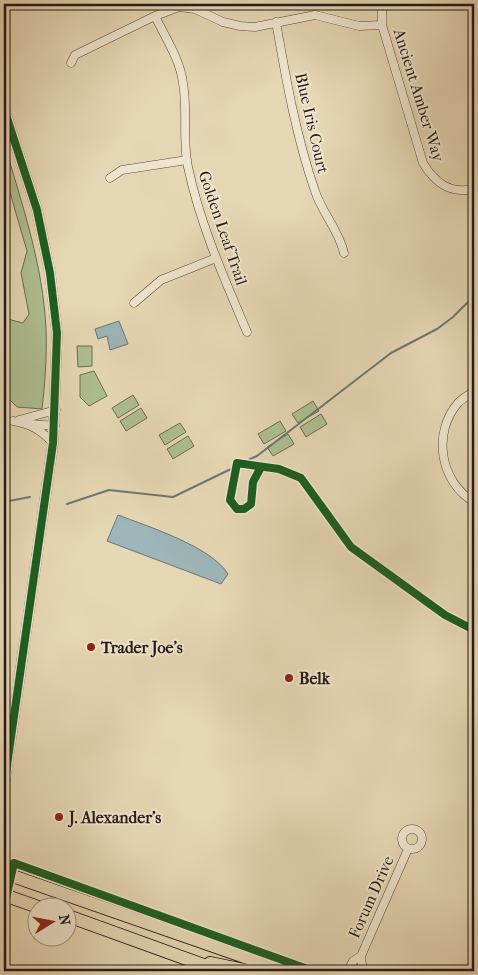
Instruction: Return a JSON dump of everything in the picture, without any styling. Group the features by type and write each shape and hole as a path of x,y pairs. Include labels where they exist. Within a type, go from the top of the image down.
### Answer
{"highway":[{"path":"4,873 285,971"},
{"path":"4,895 28,903"},
{"path":"78,920 220,971"},
{"path":"193,961 224,964 249,971"}],"street":[{"name":"Ancient Amber Way","path":"382,4 382,25 423,163 432,178 441,185 451,189 474,189"},
{"path":"71,63 74,56 155,16 179,8 195,9 223,22 240,26 256,27 315,15 359,26 382,25"},
{"name":"Golden Leaf Trail","path":"155,16 180,69 184,84 187,160 199,208 216,258 247,332"},
{"name":"Blue Iris Court","path":"276,22 302,152 316,195 341,238 344,253"},
{"path":"4,109 37,210 50,273 57,333 54,443 4,786"},
{"path":"110,178 122,170 187,160"},
{"path":"134,303 161,280 216,258"},
{"path":"474,391 459,402 451,414 442,442 445,468 452,481 474,502"},
{"path":"54,426 13,421 56,410"},
{"path":"29,424 54,443"},
{"path":"260,467 252,482 251,504 244,510 237,509 230,500 237,463 285,471 301,478 322,504 332,523 357,552 445,615 474,630"},
{"name":"Forum Drive","path":"348,971 353,961 360,956 408,848"},
{"name":"Forum Drive","path":"360,956 362,965 360,971"}],"green space":[{"path":"4,143 31,235 41,282 46,329 46,369 42,409 17,407 4,394 4,318 23,323 29,314 21,273 27,251 4,172"},
{"path":"77,346 92,346 92,366 78,367"},
{"path":"94,371 107,396 89,406 80,397 80,375"},
{"path":"133,395 139,405 118,418 112,408"},
{"path":"313,401 319,411 298,423 292,414"},
{"path":"141,408 147,418 126,431 120,421"},
{"path":"321,414 327,424 306,437 300,427"},
{"path":"280,421 286,431 264,444 258,434"},
{"path":"180,423 186,432 165,445 159,435"},
{"path":"288,434 294,444 273,456 267,447"},
{"path":"188,436 194,446 173,459 167,449"}],"water":[{"path":"119,321 128,344 110,350 107,336 98,339 95,329"},
{"path":"118,515 194,546 220,564 228,574 221,584 107,541"}],"waterway":[{"path":"246,461 257,456 391,353 437,329 453,317 474,296"},
{"path":"67,504 109,490 173,497 233,468"},
{"path":"4,505 9,501 30,497"}],"cycle path":[{"path":"4,109 37,210 50,273 57,333 53,443 4,786"},
{"path":"261,467 253,482 251,504 244,509 237,509 230,500 237,463 279,469 301,478 351,547 445,615 474,630"},
{"path":"4,907 14,863 313,971"}],"place":[{"name":"Trader Joe's","path":"91,647"},
{"name":"Belk","path":"289,678"},
{"name":"J. Alexander's","path":"59,817"}]}
